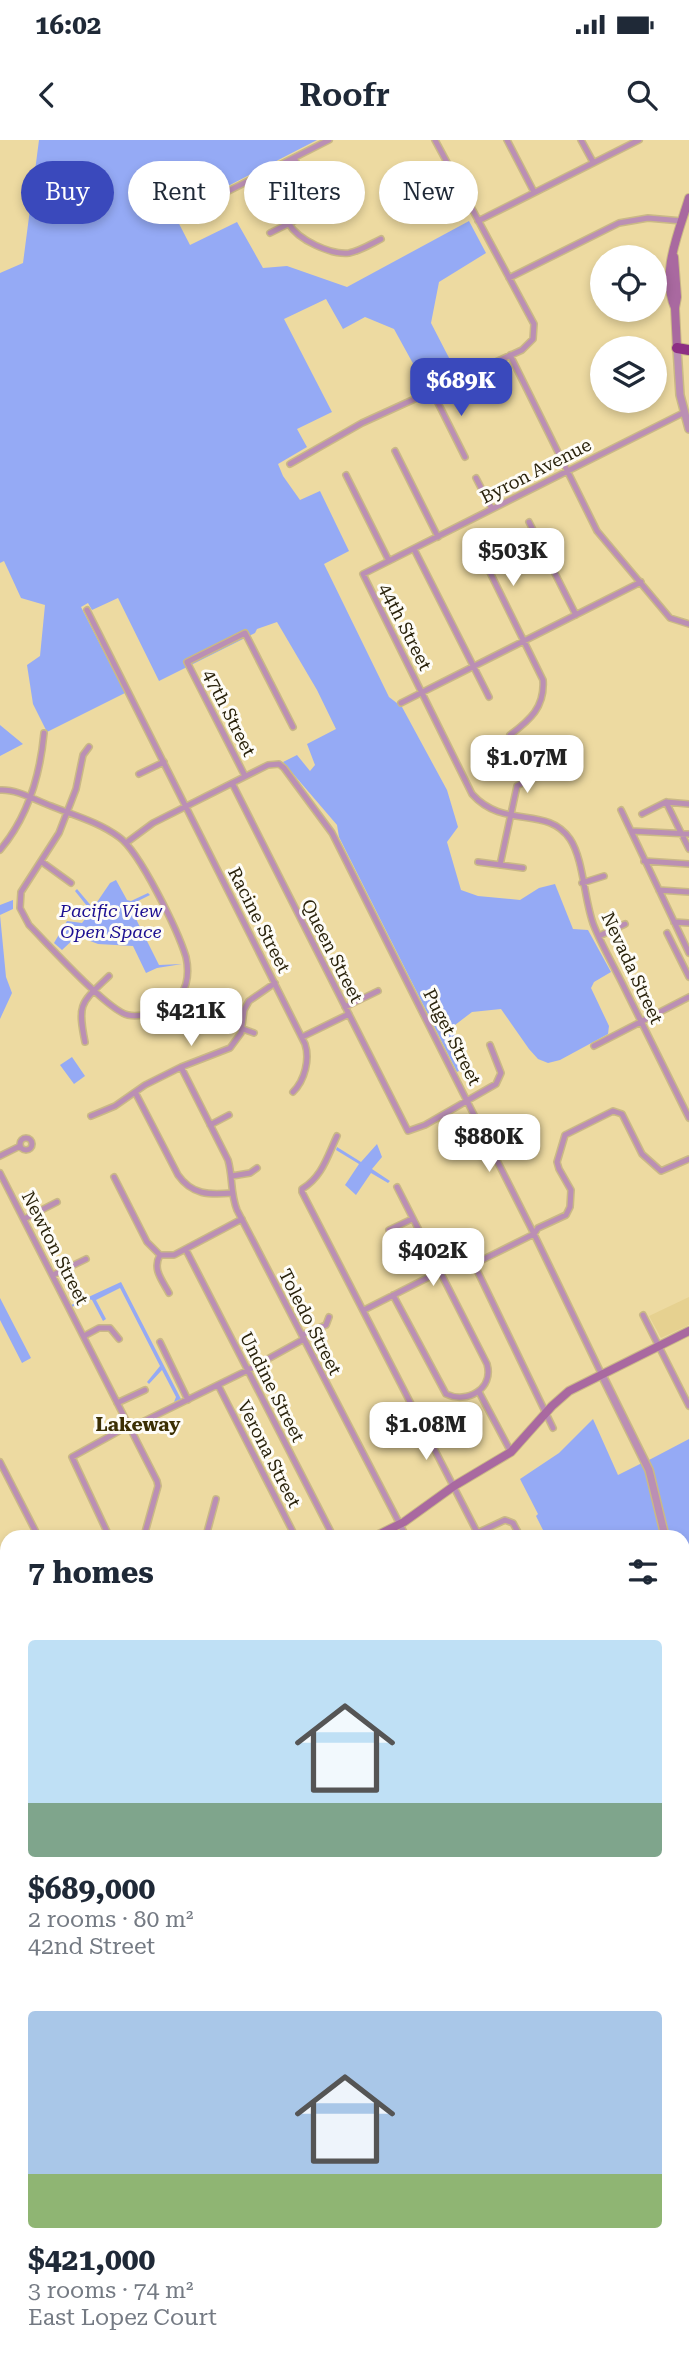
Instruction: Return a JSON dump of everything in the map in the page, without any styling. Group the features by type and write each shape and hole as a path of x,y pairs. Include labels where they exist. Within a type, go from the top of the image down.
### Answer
{"highway":[{"path":"677,348 689,350"}],"main road":[{"path":"677,348 675,308 670,298 669,280 673,252 685,222 689,198"},
{"path":"389,1530 511,1452 568,1392 689,1332"}],"street":[{"path":"230,190 329,140"},
{"path":"435,140 446,161"},
{"path":"507,140 534,192"},
{"path":"582,140 593,162"},
{"path":"290,464 348,430 527,346 535,335 534,324 478,221 639,140"},
{"path":"509,278 619,223 649,218 685,222"},
{"path":"270,233 289,224 300,236 338,253 356,251 381,239"},
{"path":"677,348 680,395 689,429"},
{"path":"510,355 597,531 670,618 689,624"},
{"path":"432,391 466,457"},
{"name":"Byron Avenue","path":"363,574 685,412"},
{"path":"395,451 438,537"},
{"path":"346,475 389,561"},
{"path":"476,478 492,509"},
{"path":"529,522 576,615"},
{"path":"477,546 541,673 543,694 539,708 532,718 510,735"},
{"path":"414,549 489,696"},
{"name":"44th Street","path":"363,574 422,692"},
{"path":"401,702 641,582"},
{"name":"Racine Street","path":"87,610 302,1037 308,1060 298,1087 293,1091"},
{"name":"47th Street","path":"245,776 187,662 245,633 293,727"},
{"name":"Nevada Street","path":"422,692 472,794 487,807 509,816 540,819 562,830 575,848 582,883 599,936 689,1118"},
{"path":"0,850 13,832 30,798 40,762 44,733"},
{"path":"0,790 12,791 68,813 108,829 127,843 142,864 186,957 188,975 184,991 173,1003 163,1008 141,1016 127,1015 113,1009 29,925 22,914 20,892 42,862 68,813 83,755 89,747"},
{"path":"139,774 163,761"},
{"name":"Puget Street","path":"245,776 268,765 279,764 332,833 534,1234 649,1470 663,1530"},
{"path":"500,865 517,786 542,772 549,772"},
{"path":"127,843 141,830 245,776"},
{"name":"Queen Street","path":"232,783 408,1131 425,1125 467,1102"},
{"path":"642,814 666,802 689,804"},
{"path":"666,802 689,849"},
{"path":"621,810 689,953"},
{"path":"631,831 689,834"},
{"path":"644,861 689,864"},
{"path":"42,862 71,883"},
{"path":"478,862 523,868"},
{"path":"582,883 604,876"},
{"path":"659,890 689,892"},
{"path":"674,922 689,923"},
{"path":"599,936 625,924"},
{"path":"667,933 689,977"},
{"path":"85,1042 80,1010 85,1000 109,976"},
{"path":"91,1116 115,1106 135,1091 181,1067 230,1048 243,1029 244,1010 249,1001 275,983"},
{"path":"302,1037 378,991"},
{"path":"594,1046 689,997"},
{"path":"243,1029 254,1033"},
{"path":"467,1102 491,1088 499,1079 499,1065 490,1045"},
{"path":"135,1091 177,1175 195,1191 232,1193 232,1176 225,1153 181,1067"},
{"path":"554,1428 474,1264 566,1215 570,1207 571,1190 557,1162 562,1140 569,1132 613,1111 618,1112 625,1119 642,1154 661,1171 689,1159"},
{"path":"210,1125 229,1115"},
{"path":"337,1136 320,1172 302,1192 476,1530"},
{"path":"0,1156 20,1146"},
{"path":"232,1176 250,1173 257,1168"},
{"name":"Newton Street","path":"0,1172 158,1486 146,1530"},
{"path":"114,1177 148,1244 160,1255 169,1256 186,1250 242,1219"},
{"path":"0,1189 7,1186"},
{"path":"393,1295 446,1394 458,1398 479,1392 489,1371 397,1187"},
{"path":"192,1199 195,1191"},
{"name":"Toledo Street","path":"232,1193 242,1219 403,1530"},
{"path":"24,1219 57,1202"},
{"path":"389,1230 412,1219"},
{"name":"Undine Street","path":"186,1250 330,1530"},
{"path":"160,1255 156,1262 157,1269 169,1293"},
{"path":"53,1275 86,1259"},
{"path":"364,1310 439,1272"},
{"path":"643,1315 689,1406"},
{"path":"130,1428 248,1370 326,1325 329,1317"},
{"path":"84,1336 104,1327 110,1328 119,1339"},
{"path":"160,1342 188,1400"},
{"name":"Verona Street","path":"218,1385 292,1530"},
{"path":"117,1404 145,1390"},
{"path":"479,1392 511,1452"},
{"path":"106,1530 72,1457 119,1432"},
{"path":"0,1462 35,1530"},
{"path":"208,1530 216,1499"},
{"path":"487,1530 505,1520 513,1523 517,1530"}],"shaded area":[{"path":"689,1297 689,1325 661,1338 649,1316"}],"green space":[{"path":"39,140 317,140 276,161 244,161 244,178 230,185 230,161 128,161 128,224 179,224 190,245 237,222 263,268 287,266 347,287 463,224 471,224 486,253 439,282 431,323 462,383 432,398 394,329 365,317 343,329 326,299 284,319 332,412 297,429 307,447 278,464 300,500 320,491 349,551 324,564 389,697 402,707 447,790 458,827 447,842 461,890 478,896 520,900 539,888 555,884 573,929 588,930 611,972 594,982 591,988 609,1026 608,1034 560,1060 548,1063 538,1059 529,1049 501,1009 472,1012 455,1025 454,1043 462,1069 457,1072 339,837 337,825 283,762 297,755 310,771 315,765 307,744 336,729 317,690 277,622 257,629 255,633 159,681 118,598 92,610 88,603 81,607 125,693 47,732 33,704 27,665 40,656 45,605 21,598 4,561 0,563 0,273 23,263 28,224 114,224 114,161 36,161"},
{"path":"0,725 23,744 0,756"},
{"name":"Pacific View Open Space","path":"116,880 127,900 131,901 148,893 150,895 132,904 131,909 159,965 182,964 157,968 146,973 133,946 98,944 77,936 62,950 54,943 67,921 82,923 91,911 75,891 77,889 93,908 110,883"},
{"path":"13,900 13,909 0,915 0,905"},
{"path":"0,915 6,977 12,993 0,1019"},
{"path":"72,1057 85,1076 74,1084 60,1065"},
{"path":"377,1144 382,1157 372,1169 390,1181 388,1183 371,1173 356,1195 345,1185 359,1164 336,1150 337,1147 361,1162"},
{"path":"121,1282 181,1399 174,1402 176,1397 162,1370 149,1384 147,1382 160,1366 120,1288 96,1300 106,1319 103,1321 92,1300 72,1307 71,1305"},
{"path":"0,1298 31,1358 22,1363 0,1320"},
{"path":"593,1419 618,1475 642,1463 650,1482 660,1530 543,1530 520,1479 559,1453"},
{"path":"689,1439 689,1530 666,1530 649,1460"}],"district":[{"name":"Lakeway","path":"138,1424"}]}
